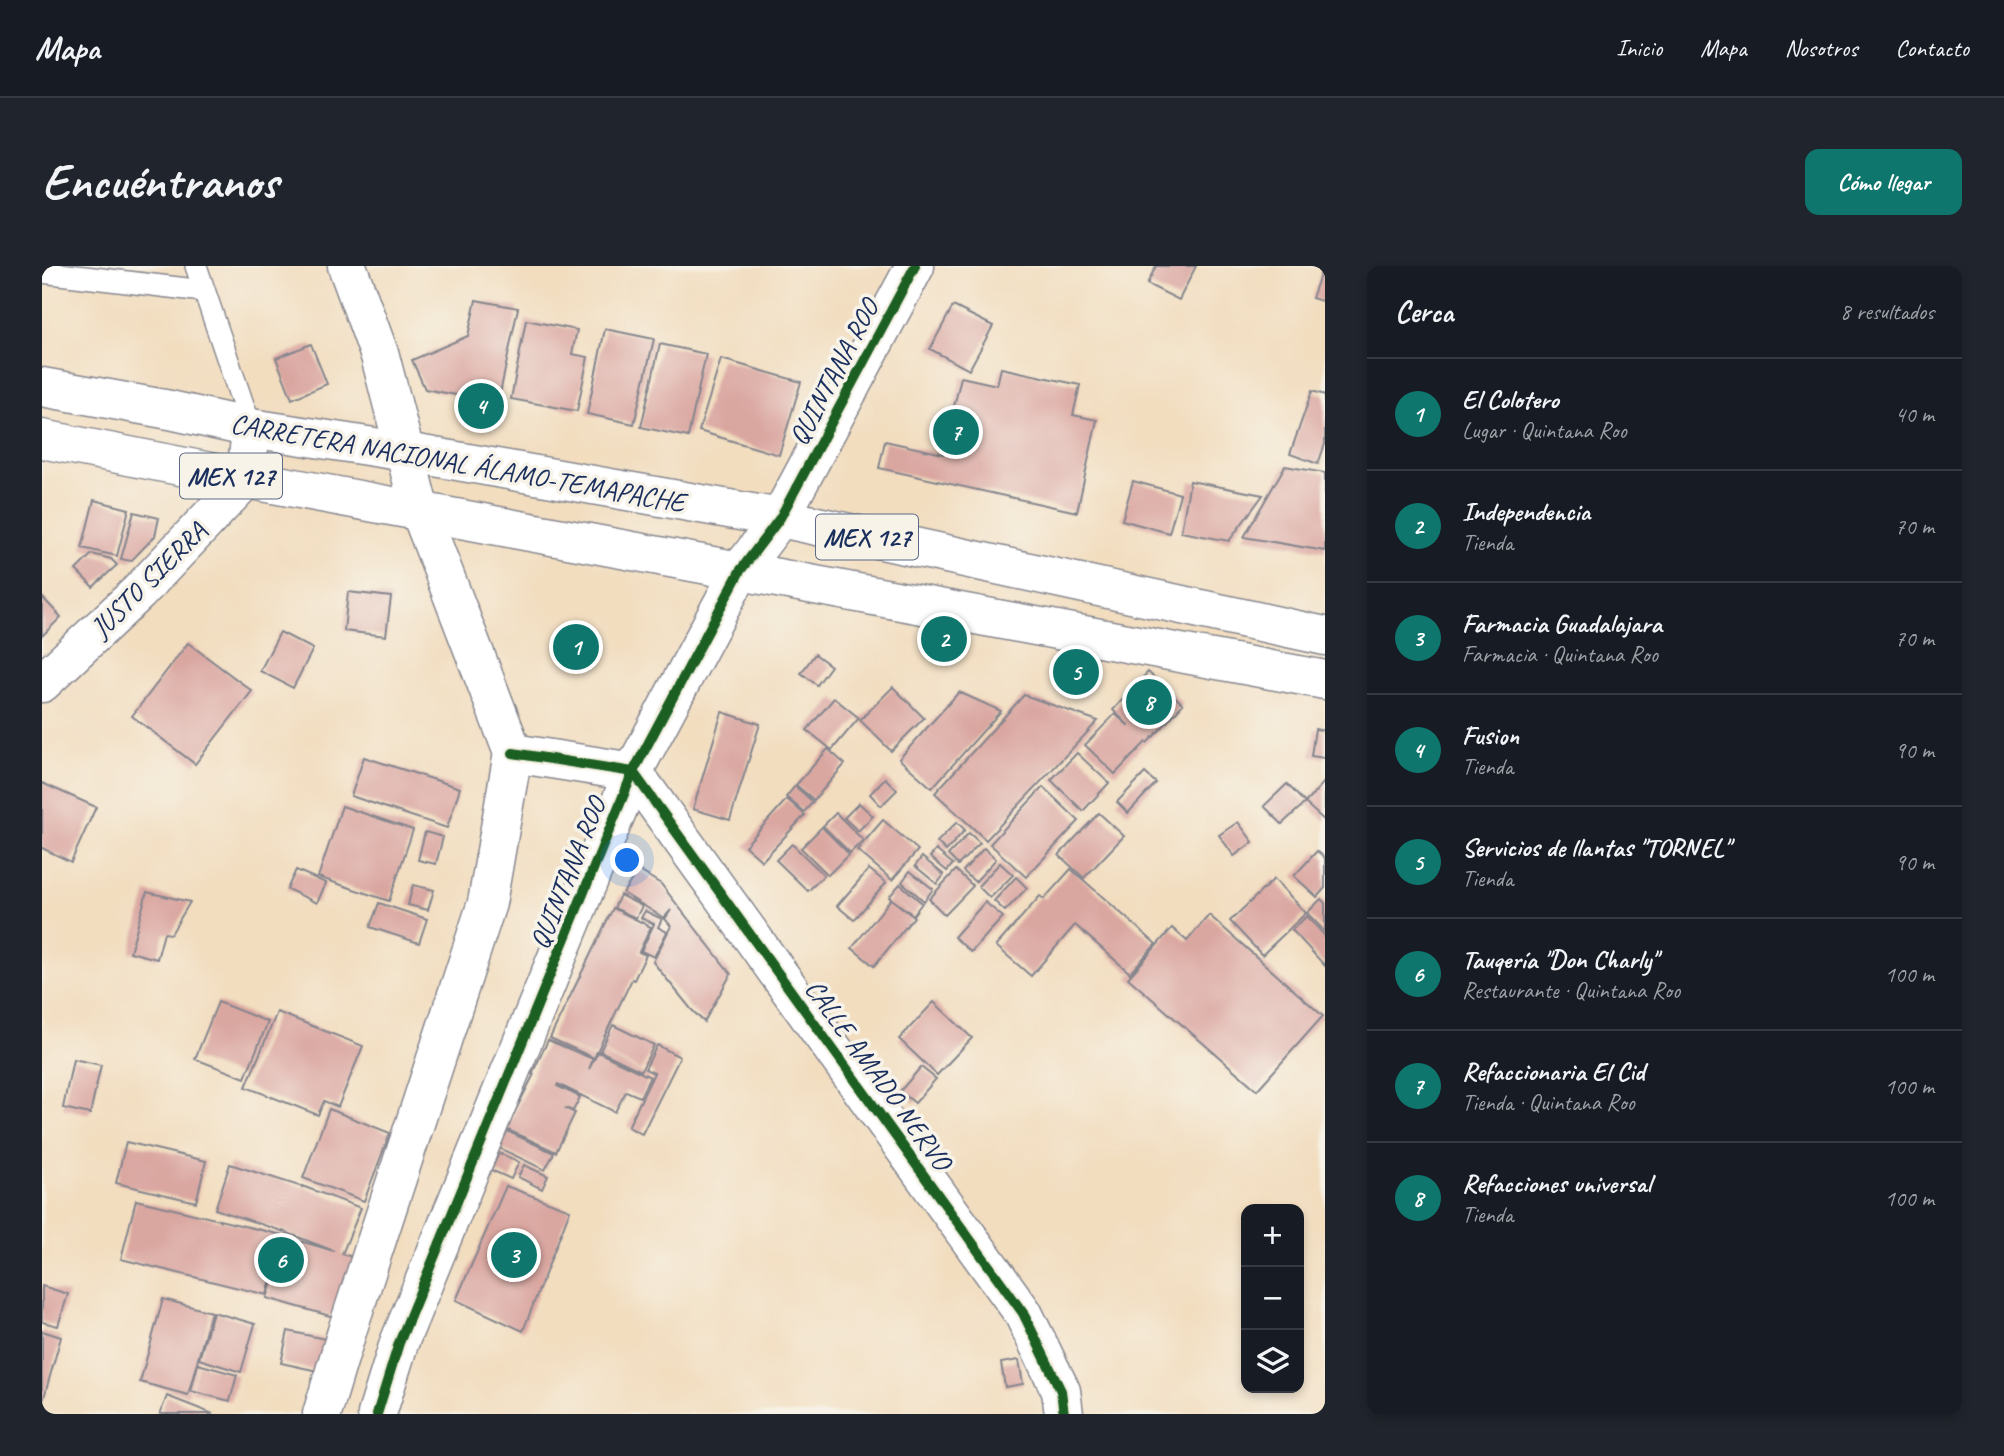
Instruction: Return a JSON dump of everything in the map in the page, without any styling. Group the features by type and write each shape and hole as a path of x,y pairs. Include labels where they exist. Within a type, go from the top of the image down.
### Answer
{"street":[{"path":"322,1414 487,903 513,753 420,511 380,356 348,266"},
{"name":"QUINTANA ROO","path":"377,1414 398,1343 634,772 740,571 780,518 915,266"},
{"name":"CARRETERA NACIONAL ÁLAMO-TEMAPACHE","path":"42,387 251,428 406,452 780,518 1325,636"},
{"path":"246,479 251,428"},
{"name":"CARRETERA NACIONAL ÁLAMO-TEMAPACHE","path":"42,439 1325,680"},
{"name":"JUSTO SIERRA","path":"42,683 139,592 246,479"},
{"path":"1149,648 1157,600"},
{"path":"513,753 634,772"},
{"name":"CALLE AMADO NERVO","path":"634,772 1023,1313 1061,1391 1064,1414"}],"lane":[{"path":"196,266 251,428"},
{"path":"42,272 204,291"}],"building":[{"path":"1156,266 1196,266 1179,300 1147,284"},
{"path":"1325,266 1325,302 1312,298"},
{"path":"476,300 518,308 498,403 425,389 412,360 468,336"},
{"path":"953,306 993,326 969,370 930,349"},
{"path":"526,320 577,330 572,354 588,357 577,411 511,399"},
{"path":"605,329 654,339 634,424 587,414"},
{"path":"311,344 327,384 292,399 276,358"},
{"path":"660,344 706,354 688,437 641,427"},
{"path":"721,359 801,382 779,455 699,431"},
{"path":"1001,368 1080,385 1073,415 1097,420 1077,512 879,468 885,441 943,454 961,377 997,385"},
{"path":"1312,391 1325,395 1325,444 1318,464 1290,454"},
{"path":"1285,466 1325,473 1325,551 1244,537"},
{"path":"1133,481 1180,494 1169,533 1122,520"},
{"path":"1190,481 1263,495 1229,541 1181,532"},
{"path":"94,500 129,509 117,556 82,548"},
{"path":"134,512 159,518 155,536 131,561 121,559"},
{"path":"92,554 111,559 117,565 93,587 76,570"},
{"path":"348,592 391,597 386,636 344,631"},
{"path":"42,597 61,617 42,636"},
{"path":"280,632 313,649 293,688 260,671"},
{"path":"188,643 252,691 195,764 132,716"},
{"path":"815,654 831,666 817,685 801,673"},
{"path":"1148,672 1183,704 1115,774 1085,745 1115,714 1129,726 1113,710"},
{"path":"893,687 924,718 891,751 860,720"},
{"path":"959,692 1001,711 932,788 899,759"},
{"path":"1024,695 1098,721 986,840 935,793"},
{"path":"834,698 859,718 832,750 807,730"},
{"path":"722,712 760,724 730,820 693,809"},
{"path":"1315,729 1325,731 1325,758 1311,756"},
{"path":"828,749 845,764 814,800 796,785"},
{"path":"1077,753 1109,783 1083,811 1051,780"},
{"path":"364,757 460,788 447,828 351,796"},
{"path":"1145,773 1156,783 1128,813 1117,802"},
{"path":"885,778 897,790 881,806 870,794"},
{"path":"1325,781 1325,821 1305,803"},
{"path":"42,783 96,807 71,862 42,848"},
{"path":"1287,784 1305,803 1282,824 1264,806"},
{"path":"795,786 813,802 804,812 786,797"},
{"path":"1043,787 1079,821 1026,877 990,844"},
{"path":"787,799 805,815 762,861 745,846"},
{"path":"859,803 873,816 858,831 844,818"},
{"path":"342,806 413,830 389,901 318,877"},
{"path":"836,813 863,840 850,853 823,826"},
{"path":"1099,813 1124,836 1084,878 1059,855"},
{"path":"883,820 918,850 892,880 857,850"},
{"path":"957,822 965,830 946,851 937,842"},
{"path":"1238,822 1253,842 1234,856 1219,835"},
{"path":"822,827 849,854 828,875 801,848"},
{"path":"425,832 443,837 436,864 418,860"},
{"path":"969,833 980,843 958,865 948,855"},
{"path":"792,844 824,875 808,891 776,860"},
{"path":"984,848 996,859 975,882 963,871"},
{"path":"936,850 953,864 947,871 930,857"},
{"path":"1317,851 1325,858 1325,888 1317,897 1294,876"},
{"path":"922,857 944,875 937,884 915,866"},
{"path":"1000,863 1013,875 990,898 978,886"},
{"path":"869,869 886,883 854,920 837,906"},
{"path":"1071,869 1156,944 1130,973 1075,925 1031,976 996,946 1040,896 1044,899"},
{"path":"296,870 326,883 317,903 287,889"},
{"path":"638,870 661,884 731,974 704,1022 653,962 671,926 665,919 671,910 664,918 623,893"},
{"path":"956,870 973,886 945,915 929,899"},
{"path":"910,871 933,889 924,901 902,882"},
{"path":"1016,877 1027,888 1005,911 994,901"},
{"path":"1274,879 1306,913 1262,955 1230,921"},
{"path":"900,884 922,903 913,915 889,897"},
{"path":"413,885 434,890 428,910 408,905"},
{"path":"147,892 190,902 171,934 164,933 157,959 130,952"},
{"path":"620,895 642,906 636,918 614,908"},
{"path":"891,899 914,917 874,966 852,948"},
{"path":"1321,899 1325,903 1325,932 1307,913"},
{"path":"985,902 1003,917 971,952 954,937"},
{"path":"379,903 427,919 419,943 370,927"},
{"path":"613,908 651,927 639,952 646,955 594,1058 550,1038"},
{"path":"645,911 662,919 658,927 667,932 654,957 641,951 654,924 641,918"},
{"path":"1209,915 1323,1016 1257,1090 1128,978 1172,928 1187,941"},
{"path":"1307,916 1325,936 1325,966 1292,930"},
{"path":"218,1002 268,1022 245,1078 195,1059"},
{"path":"934,1002 972,1038 937,1075 899,1039"},
{"path":"277,1012 363,1046 338,1107 324,1101 318,1115 246,1087"},
{"path":"613,1025 654,1045 641,1071 600,1051"},
{"path":"548,1040 593,1059 589,1069 598,1052 650,1077 640,1097 626,1091 615,1112 558,1084 557,1086 580,1097 573,1111 565,1108 575,1113 556,1152 506,1129"},
{"path":"657,1045 680,1057 642,1134 628,1127 654,1073 645,1069"},
{"path":"73,1059 101,1065 90,1114 63,1108"},
{"path":"921,1067 936,1079 915,1103 900,1091"},
{"path":"329,1109 390,1133 364,1201 303,1178"},
{"path":"507,1131 554,1153 545,1170 499,1148"},
{"path":"126,1142 206,1161 196,1202 116,1183"},
{"path":"499,1153 519,1162 511,1179 491,1170"},
{"path":"230,1164 361,1208 342,1254 356,1258 337,1318 267,1298 286,1237 334,1251 215,1209"},
{"path":"524,1165 548,1176 542,1189 518,1177"},
{"path":"506,1186 570,1210 523,1331 456,1300"},
{"path":"136,1200 282,1235 267,1295 121,1259"},
{"path":"42,1286 68,1294 58,1326 42,1322"},
{"path":"163,1299 211,1312 188,1395 140,1382"},
{"path":"213,1312 255,1324 241,1372 199,1359"},
{"path":"42,1331 61,1337 43,1401 42,1401"},
{"path":"288,1331 325,1339 318,1371 281,1363"},
{"path":"1019,1360 1023,1384 1005,1387 1001,1363"},
{"path":"198,1364 237,1375 230,1401 191,1391"},
{"path":"167,1396 213,1414 160,1414"}],"cycle path":[{"path":"377,1414 399,1343 633,772 740,571 780,518 915,266"},
{"path":"513,753 633,772 1023,1313 1061,1391 1064,1414"}],"place":[{"name":"Fusion","path":"481,406"},
{"name":"Refaccionaria El Cid","path":"956,432"},
{"name":"Independencia","path":"944,639"},
{"name":"El Colotero","path":"576,647"},
{"name":"Servicios de llantas \"TORNEL\"","path":"1076,672"},
{"name":"Refacciones universal","path":"1149,702"},
{"name":"Farmacia Guadalajara","path":"514,1255"},
{"name":"Tauqería \"Don Charly\"","path":"281,1260"}]}
